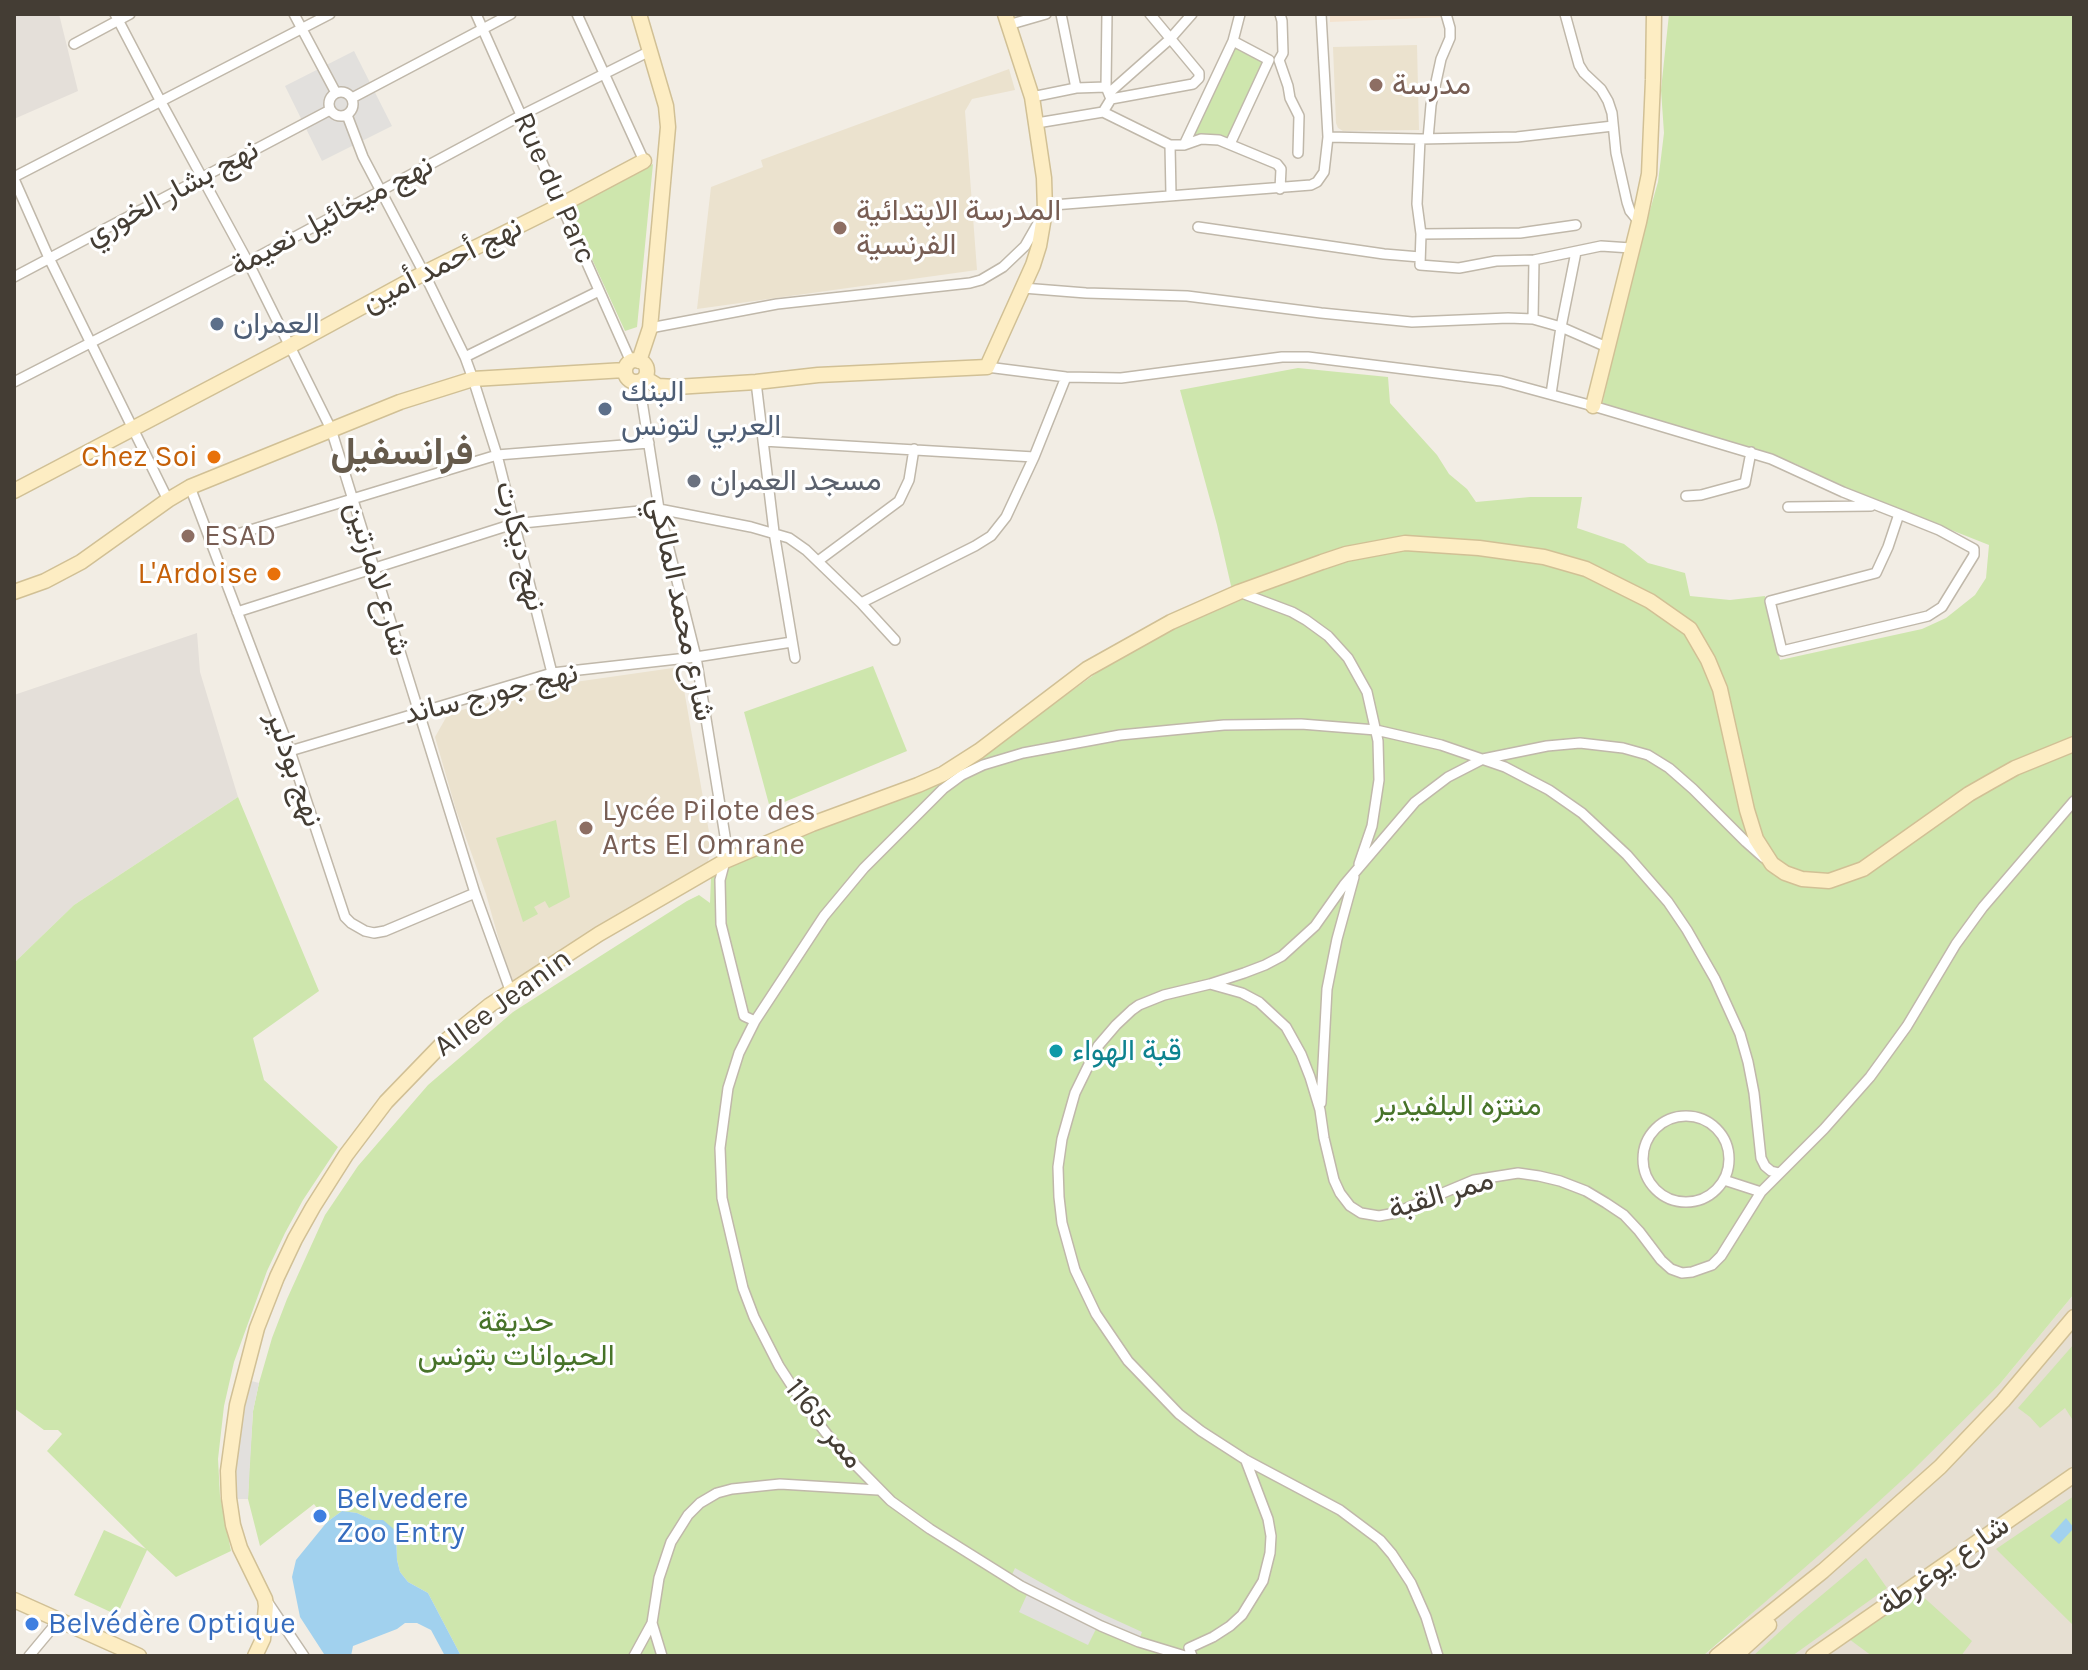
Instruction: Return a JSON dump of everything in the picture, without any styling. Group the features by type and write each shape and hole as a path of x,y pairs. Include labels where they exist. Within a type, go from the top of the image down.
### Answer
{"street":[{"path":"74,44 117,17 130,14"},
{"path":"294,14 336,93"},
{"path":"168,500 89,342 14,178 330,14"},
{"name":"Rue du Parc","path":"476,14 632,364"},
{"path":"352,98 511,14"},
{"name":"نهج أحمد أمين","path":"14,491 424,273 644,161 577,14"},
{"path":"639,14 666,106 668,127 650,328 632,364 629,379 665,387 818,375 987,367 1066,377 1121,378 1282,357 1388,366 1501,381 1751,452 1939,530 1974,549 1974,555 1942,607 1928,616 1781,650 1770,601 1876,573 1899,514"},
{"path":"987,367 1039,246 1045,211 1044,178 1032,97 1007,20 1046,14"},
{"path":"1061,14 1076,88"},
{"path":"1103,112 1109,93 1107,14"},
{"path":"1150,14 1199,73 1199,78"},
{"path":"1109,93 1170,39 1192,14"},
{"path":"1184,145 1233,41 1240,14"},
{"path":"1230,144 1274,60 1283,53 1280,14"},
{"path":"650,328 777,304 981,280 1003,267 1025,246 1045,211 1053,205 1311,185 1324,172 1328,137 1321,14"},
{"path":"1446,14 1450,38 1438,71 1424,139 1417,204 1421,266 1459,268 1496,261 1534,260 1601,246 1631,248"},
{"path":"1565,14 1579,65 1608,101 1627,202 1639,222"},
{"path":"1593,406 1649,174 1654,14"},
{"name":"شارع لامارتين","path":"117,17 248,262 331,429 475,893 510,990"},
{"path":"1233,41 1274,60 1299,116 1298,153"},
{"name":"نهج ميخائيل نعيمة","path":"14,382 650,51"},
{"path":"1032,97 1076,88 1109,93 1193,84 1199,78"},
{"path":"1199,78 1215,81"},
{"path":"336,93 345,93 352,98 353,108 347,115 338,116 330,110 330,101 336,93"},
{"name":"نهج بشار الخوري","path":"14,277 330,110"},
{"path":"1037,123 1103,112 1170,145 1184,145 1201,139 1230,144 1279,165 1280,189"},
{"name":"نهج ديكارت","path":"347,115 363,157 465,357 497,455 552,673"},
{"path":"1328,137 1517,137 1613,126"},
{"path":"1170,145 1171,195"},
{"path":"1421,234 1520,233 1576,225"},
{"path":"1198,227 1420,257"},
{"path":"1551,394 1576,252"},
{"path":"1533,319 1534,260"},
{"path":"1023,288 1187,296 1412,322 1533,319 1561,327 1609,348"},
{"path":"465,357 599,291"},
{"path":"14,592 45,581 81,562 190,487 400,402 473,379 632,364"},
{"path":"861,603 991,536 1006,517 1066,377"},
{"name":"شارع محمد المالكي","path":"642,380 659,509 696,657 725,836 725,861 720,880 721,924 744,1016 755,1021"},
{"path":"756,382 774,532 795,658"},
{"path":"763,441 1034,457"},
{"path":"211,542 497,455 649,443"},
{"path":"818,561 899,501 909,480 914,449"},
{"path":"1686,496 1745,483 1751,452"},
{"name":"نهج بودلير","path":"190,487 290,751 345,917 365,931 385,931 475,893"},
{"path":"1788,507 1879,506"},
{"path":"237,612 513,524 659,509 774,532 789,538 818,561 895,640"},
{"name":"Allee Jeanin","path":"265,1599 249,1569 233,1525 229,1498 228,1471 237,1405 267,1299 295,1239 346,1155 386,1102 443,1043 510,990 599,934 725,861 812,824 960,770 1095,663 1180,617 1239,592 1346,554 1405,543 1479,548 1569,563 1612,581 1666,611 1690,629 1720,689 1751,826 1772,864"},
{"path":"1239,592 1292,612 1340,648 1367,692 1376,730 1378,794 1370,835 1355,872 1340,927 1327,989 1320,1110"},
{"name":"نهج جورج ساند","path":"290,751 552,673 696,657 792,642"},
{"name":"ممر 1165","path":"1185,1656 1101,1626 1021,1586 930,1529 878,1490 827,1435 789,1382 754,1317 743,1288 722,1198 720,1148 728,1088 739,1053 755,1021 824,916 864,868 960,770 1076,742 1153,731 1271,723 1376,730 1441,745 1535,781 1582,813 1627,855 1668,902 1687,930 1715,979 1740,1034 1754,1093 1761,1158 1771,1171 1779,1173"},
{"path":"1438,1656 1411,1583 1380,1540 1340,1510 1246,1460 1179,1414 1143,1379 1114,1341 1085,1294 1062,1223 1058,1167 1075,1093 1098,1046 1139,1005 1164,995 1210,984 1282,956 1315,926 1398,819 1424,793 1483,759 1580,743 1623,748 1648,755 1669,768 1772,864 1802,879 1829,881 1846,877 1873,863 1969,794 2015,768 2074,744"},
{"name":"ممر القبة","path":"1210,984 1242,993 1259,1002 1286,1027 1301,1054 1320,1110 1334,1180 1350,1206 1361,1213 1395,1213 1409,1209 1474,1180 1518,1173 1539,1176 1586,1191 1624,1215 1671,1269 1682,1273 1701,1270 1721,1256 1761,1192 1824,1129 1876,1069 1983,907 2074,801"},
{"path":"725,836 745,852"},
{"path":"1675,1116 1700,1117 1720,1132 1726,1143 1729,1156 1724,1180 1714,1192 1702,1199 1687,1202 1672,1200 1659,1193 1643,1169 1647,1140 1654,1129 1675,1116"},
{"path":"1724,1180 1761,1192"},
{"path":"1717,1656 1823,1571 1940,1467 2003,1401 2074,1317"},
{"path":"1192,1656 1189,1648 1213,1637 1242,1615 1263,1581 1271,1536 1262,1500 1246,1460"},
{"name":"شارع يوغرطة","path":"1813,1656 2074,1475"},
{"path":"634,1656 652,1623 663,1560 680,1526 700,1503 732,1489 780,1484 878,1490"},
{"path":"1739,1654 1823,1571"},
{"path":"255,1656 265,1628 265,1599"},
{"path":"265,1599 304,1656"},
{"path":"14,1600 139,1656"},
{"path":"29,1656 59,1620"},
{"path":"652,1623 662,1656"},
{"path":"1739,1654 1744,1635"}],"shaded area":[{"path":"14,14 59,14 78,91 14,119"},
{"path":"1330,14 1445,14 1445,17 1330,22"},
{"name":"مدرسة","path":"1417,45 1419,130 1343,131 1338,128 1333,47"},
{"path":"354,51 392,126 322,161 285,86"},
{"name":"المدرسة الابتدائية الفرنسية","path":"1009,69 1015,90 972,99 965,111 977,270 697,309 711,187 763,167 761,160"},
{"path":"197,633 200,672 238,797 74,905 14,963 14,695"},
{"name":"Lycée Pilote des Arts El Omrane","path":"680,667 712,849 705,870 588,932 511,983 435,737 448,714 547,686"},
{"path":"2074,1294 2074,1656 1703,1656 1999,1385"},
{"path":"248,1380 259,1383 253,1411 248,1499 236,1499 242,1408"},
{"path":"1015,1568 1072,1600 1142,1632 1139,1640 1099,1623 1088,1645 1019,1612 1030,1588 1011,1577"}],"green space":[{"name":"منتزه البلفيدير","path":"1669,14 2074,14 2074,1294 1999,1385 1911,1472 1703,1656 461,1656 428,1593 408,1582 400,1572 396,1532 357,1513 342,1511 327,1522 314,1504 260,1546 248,1499 249,1472 253,1411 272,1338 325,1215 358,1166 428,1085 513,1012 687,901 699,895 710,903 711,877 771,847 966,767 1109,664 1174,629 1241,600 1232,590 1180,390 1298,368 1388,377 1390,403 1476,502 1530,497 1582,497 1577,528 1624,544 1648,563 1685,573 1690,596 1730,600 1765,596 1780,660 1922,629 1946,618 1975,595 1986,578 1989,545 1845,488 1796,464 1602,405 1631,277 1658,182 1664,133 1661,90"},
{"path":"1235,43 1269,60 1231,141 1209,135 1187,145"},
{"path":"653,164 637,327 625,331 569,209"},
{"path":"873,666 907,751 770,808 744,712"},
{"path":"238,797 319,991 253,1038 264,1080 338,1147 285,1233 267,1271 234,1362 224,1406 218,1459 220,1496 231,1551 176,1577 147,1550 117,1615 74,1595 104,1530 146,1549 47,1451 62,1434 58,1430 44,1430 14,1408 14,963 74,905"},
{"path":"556,820 570,897 549,908 545,901 534,907 538,914 523,922 496,838"},
{"path":"2074,1344 2074,1422 2065,1408 2040,1428 2018,1408"},
{"path":"2074,1496 2074,1626 1996,1549"},
{"path":"1866,1558 1887,1588 1792,1656 1753,1656 1798,1615"},
{"path":"1919,1593 1972,1641 1961,1656 1872,1656 1849,1639"}],"water":[{"path":"342,1511 383,1520 396,1531 400,1572 408,1582 428,1593 461,1656 445,1656 431,1630 417,1623 405,1623 353,1646 351,1656 324,1654 300,1617 292,1577 296,1560 327,1522"},
{"path":"2066,1518 2074,1528 2059,1544 2050,1536"}],"place":[{"name":"مدرسة","path":"1376,85"},
{"name":"المدرسة الابتدائية الفرنسية","path":"840,228"},
{"name":"العمران","path":"217,324"},
{"name":"البنك العربي لتونس","path":"605,409"},
{"name":"Chez Soi","path":"214,457"},
{"name":"مسجد العمران","path":"694,481"},
{"name":"ESAD","path":"188,536"},
{"name":"L'Ardoise","path":"274,574"},
{"name":"Lycée Pilote des Arts El Omrane","path":"586,828"},
{"name":"قبة الهواء","path":"1056,1051"},
{"name":"Belvedere Zoo Entry","path":"320,1516"},
{"name":"Belvédère Optique","path":"32,1624"}],"district":[{"name":"فرانسفيل","path":"402,453"}],"park label":[{"name":"حديقة الحيوانات بتونس","path":"516,1339"}]}
